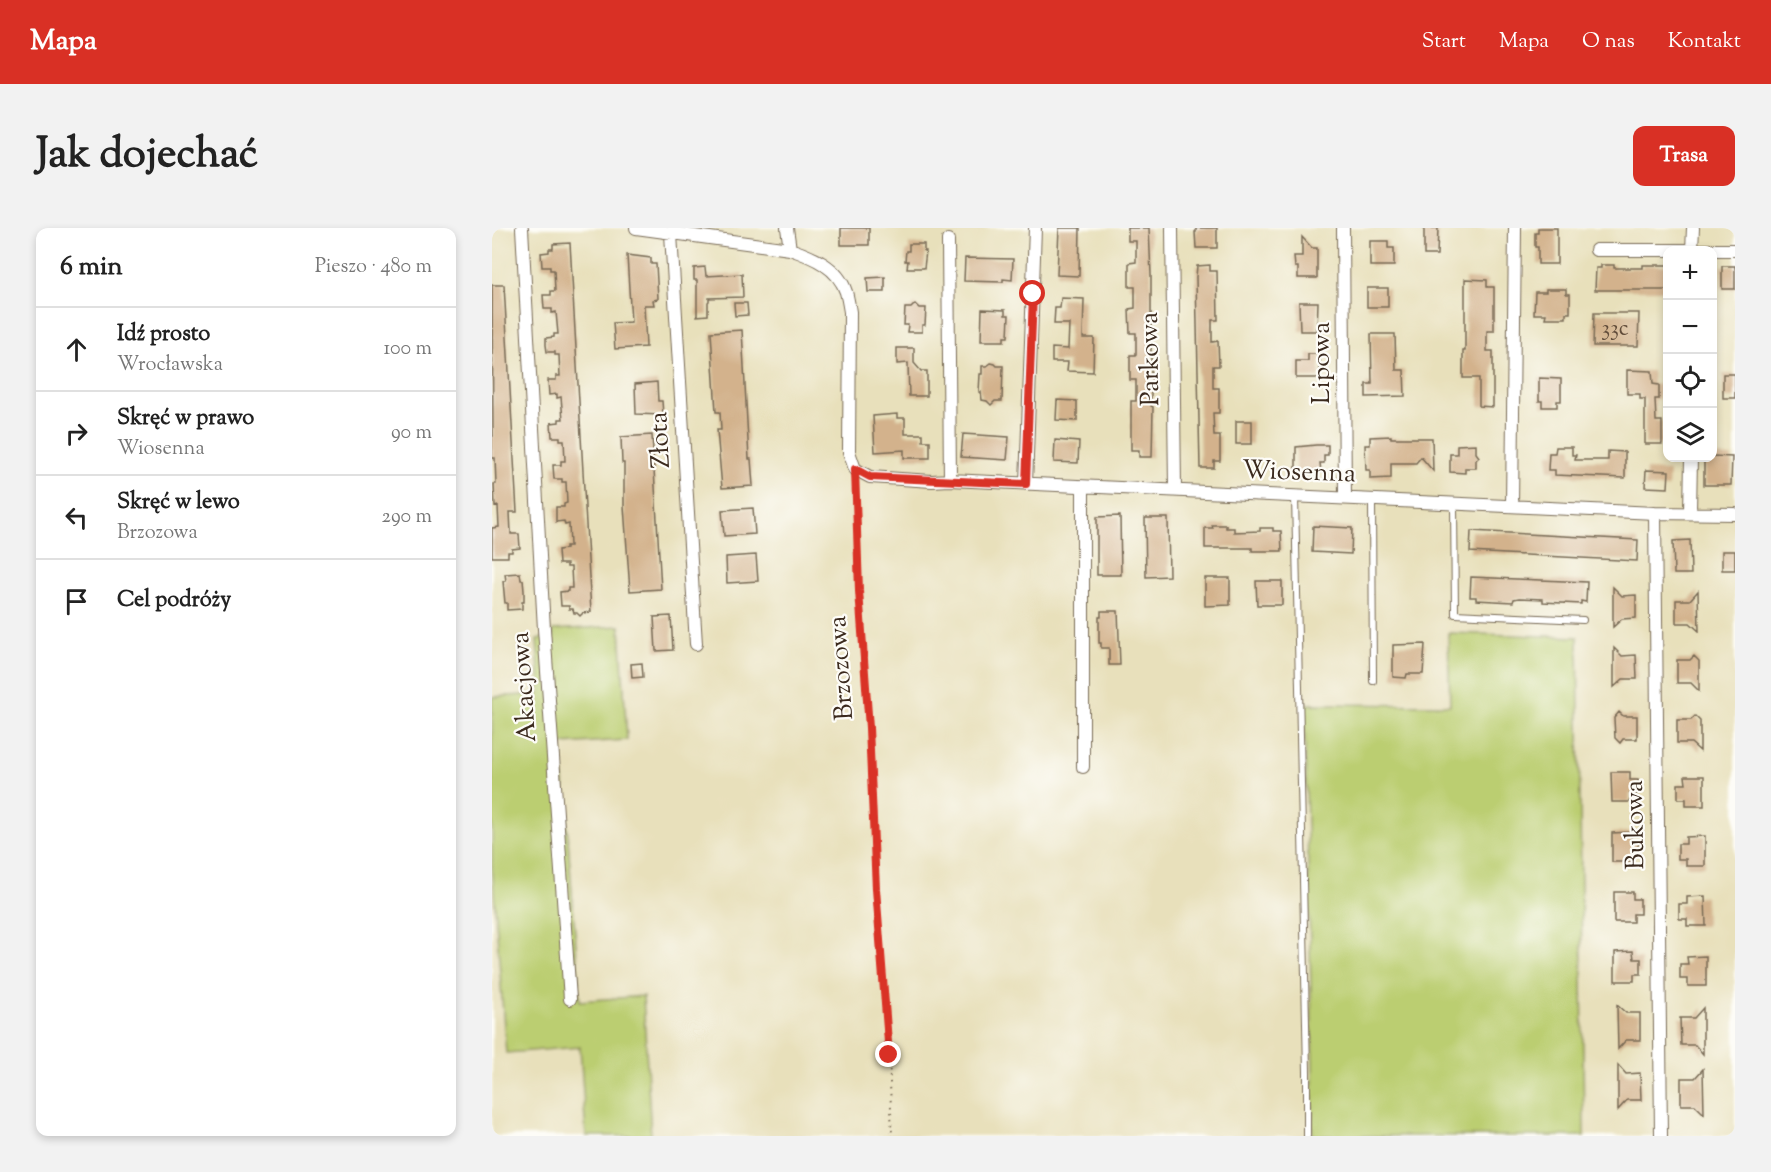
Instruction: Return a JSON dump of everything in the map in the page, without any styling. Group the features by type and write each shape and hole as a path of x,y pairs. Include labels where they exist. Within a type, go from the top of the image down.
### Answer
{"street":[{"name":"Akacjowa","path":"522,228 544,629 570,999"},
{"path":"636,228 790,249 812,256 826,265 846,292 850,312 849,452 855,469"},
{"path":"787,228 790,249"},
{"path":"1026,484 1035,228"},
{"name":"Parkowa","path":"1172,228 1175,490"},
{"name":"Lipowa","path":"1343,228 1345,498"},
{"path":"1512,506 1515,228"},
{"path":"1692,246 1693,228"},
{"name":"Złota","path":"671,234 696,644"},
{"path":"948,240 950,480"},
{"path":"1596,250 1663,250"},
{"path":"1717,250 1735,250"},
{"path":"1690,512 1691,462"},
{"name":"Wiosenna","path":"855,469 870,477 932,481 1655,513 1735,514"},
{"path":"1083,487 1083,767"},
{"name":"Bukowa","path":"1655,513 1661,1136"}],"lane":[{"path":"1294,496 1307,1136"},
{"path":"1371,499 1373,681"},
{"path":"1454,503 1455,614 1583,620"}],"path":[{"name":"Brzozowa","path":"855,469 859,591 869,728 876,889 889,1055 892,1136"}],"green space":[{"path":"620,626 627,740 561,744 580,1001 643,996 651,1136 586,1136 580,1047 506,1053 492,866 492,697 540,694 537,639 553,637 553,630"},
{"path":"1448,633 1578,637 1584,1136 1312,1136 1313,1069 1304,704 1450,705"}],"building":[{"path":"841,228 869,228 869,245 841,245"},
{"path":"1059,228 1080,228 1079,276 1057,275"},
{"path":"1128,228 1149,228 1152,457 1139,457 1139,450 1131,450 1131,401 1136,401 1136,380 1130,380 1130,355 1136,355 1136,333 1130,333 1129,309 1135,308 1135,287 1129,287 1129,263 1136,262 1136,241 1128,241"},
{"path":"1196,228 1217,228 1217,248 1196,248"},
{"path":"1424,228 1438,228 1437,255 1424,255"},
{"path":"1538,228 1557,228 1557,264 1538,264 1535,233 1538,233"},
{"path":"1302,237 1312,248 1317,248 1317,278 1298,278 1298,267 1295,267 1294,256 1302,256"},
{"path":"1370,241 1388,241 1388,248 1394,248 1394,266 1370,266"},
{"path":"570,243 591,612 580,616 574,613 573,609 569,609 569,606 561,606 560,592 572,588 571,567 567,567 567,564 559,564 558,550 570,546 569,524 565,525 564,521 556,522 556,507 564,507 567,503 566,482 562,482 562,479 554,479 553,465 561,465 561,461 565,461 564,440 560,440 560,437 552,437 551,423 563,419 561,397 557,398 557,394 549,395 548,380 556,380 556,376 560,376 559,355 555,355 555,352 547,352 546,338 558,334 556,312 552,313 552,309 544,309 543,295 551,295 551,291 555,291 554,270 550,270 550,267 542,267 541,253 553,249 553,244"},
{"path":"909,244 924,244 924,251 926,251 924,268 907,268 908,261 905,261"},
{"path":"627,255 651,258 651,264 656,264 658,299 653,300 654,305 644,305 646,347 615,349 613,323 631,322"},
{"path":"965,258 1013,259 1012,280 1003,279 1003,282 964,281"},
{"path":"1210,265 1210,271 1217,271 1218,320 1212,320 1212,342 1218,341 1219,366 1213,366 1213,388 1219,388 1219,413 1213,413 1214,436 1220,436 1220,461 1214,461 1214,468 1200,468 1196,277 1197,266"},
{"path":"1601,265 1614,265 1614,268 1643,268 1643,265 1663,265 1663,290 1595,290 1596,268 1601,268"},
{"path":"1722,266 1735,266 1735,289 1722,289"},
{"path":"705,267 706,276 742,274 743,297 709,298 708,315 697,316 697,280 694,280 694,268"},
{"path":"885,277 885,292 868,292 867,278"},
{"path":"1465,279 1487,280 1487,287 1494,287 1494,331 1487,331 1487,351 1493,351 1493,407 1479,406 1479,378 1463,378"},
{"path":"492,285 504,285 517,512 510,512 511,534 519,534 520,548 508,552 508,557 492,557 492,528 499,527 498,506 495,507 495,458 492,458"},
{"path":"1367,288 1388,288 1388,307 1367,307"},
{"path":"1546,289 1566,289 1566,294 1570,294 1570,313 1566,313 1566,318 1545,318 1546,314 1534,314 1535,292 1546,292"},
{"path":"1061,298 1084,299 1083,338 1094,338 1093,372 1067,371 1068,362 1052,362 1052,348 1068,349 1069,324 1054,324 1055,308 1060,308"},
{"path":"1299,302 1318,302 1317,331 1300,331"},
{"path":"734,303 747,303 748,315 735,316"},
{"path":"915,304 919,308 926,308 925,325 922,325 922,332 907,332 908,325 904,325 905,308 911,308"},
{"path":"982,309 1005,310 1005,315 1009,315 1008,337 1004,337 1004,341 981,341"},
{"path":"1594,313 1639,313 1638,346 1593,346"},
{"path":"742,330 749,459 751,459 753,486 722,488 717,430 721,430 720,412 716,412 711,332"},
{"path":"1371,334 1395,334 1396,370 1404,370 1405,396 1366,397 1366,384 1372,384"},
{"path":"897,348 914,348 914,363 921,371 927,371 927,396 909,396 908,363 897,364"},
{"path":"1308,354 1320,354 1320,378 1296,378 1296,361 1308,361"},
{"path":"991,363 1003,366 1002,401 995,401 991,405 982,400 981,392 979,392 982,366"},
{"path":"1627,370 1652,371 1653,384 1659,385 1659,399 1655,399 1656,421 1662,421 1662,444 1645,444 1645,399 1640,399 1640,394 1627,394"},
{"path":"1723,374 1735,374 1735,398 1723,398"},
{"path":"1539,378 1561,379 1561,401 1557,401 1557,407 1542,407 1542,401 1539,401"},
{"path":"657,382 658,401 662,401 663,415 636,414 635,384"},
{"path":"1057,400 1077,401 1077,421 1056,420"},
{"path":"897,414 897,418 905,418 905,434 923,434 923,441 930,441 930,458 904,458 904,450 875,452 873,416"},
{"path":"1236,421 1252,421 1252,444 1236,444"},
{"path":"963,434 1009,437 1007,460 961,457"},
{"path":"652,435 661,589 630,591 621,437"},
{"path":"1391,436 1391,438 1432,438 1433,471 1421,457 1416,463 1391,463 1391,478 1370,479 1370,470 1366,470 1365,445 1370,445 1370,437"},
{"path":"1055,440 1079,442 1078,463 1054,462"},
{"path":"1476,444 1476,453 1479,457 1476,460 1476,468 1465,468 1465,473 1450,472 1450,454 1457,454 1457,445"},
{"path":"1328,445 1328,455 1324,455 1324,463 1320,463 1321,472 1296,472 1296,447"},
{"path":"1556,447 1572,447 1572,455 1576,455 1575,460 1608,460 1608,451 1625,452 1625,478 1555,475 1555,470 1548,470 1549,453 1555,453"},
{"path":"1717,456 1732,457 1731,485 1704,485 1704,462 1717,462"},
{"path":"1646,470 1669,471 1668,488 1645,487"},
{"path":"753,508 755,534 724,536 722,510"},
{"path":"1120,516 1121,575 1097,575 1097,517"},
{"path":"1145,518 1168,518 1169,576 1146,577"},
{"path":"1212,525 1226,525 1226,528 1234,528 1234,532 1273,528 1273,531 1281,531 1282,551 1252,551 1252,548 1205,548 1205,528 1213,528"},
{"path":"1313,526 1352,528 1351,554 1312,552"},
{"path":"1471,531 1638,540 1637,561 1470,552"},
{"path":"1690,540 1691,574 1674,574 1673,541"},
{"path":"1722,551 1735,551 1735,570 1722,570"},
{"path":"756,555 758,581 727,583 726,557"},
{"path":"520,573 524,591 522,609 507,610 503,581 506,581 505,574"},
{"path":"1471,577 1587,582 1586,602 1581,601 1581,604 1543,602 1543,599 1519,598 1514,599 1513,602 1476,600 1476,597 1470,597"},
{"path":"1205,578 1230,578 1230,605 1205,606"},
{"path":"1256,581 1282,581 1282,605 1257,605"},
{"path":"1613,587 1622,596 1636,595 1636,618 1622,619 1613,627"},
{"path":"1698,591 1699,631 1690,623 1676,623 1676,600 1690,600"},
{"path":"1101,611 1118,611 1120,665 1109,665 1109,648 1101,648 1101,643 1099,643"},
{"path":"671,616 673,650 656,651 654,617"},
{"path":"1425,644 1423,674 1407,674 1406,678 1393,677 1393,645"},
{"path":"1614,648 1622,656 1636,655 1637,679 1623,679 1614,687"},
{"path":"1694,656 1699,661 1699,691 1691,683 1677,683 1677,660 1690,660"},
{"path":"642,663 643,677 632,678 631,664"},
{"path":"1619,712 1623,716 1637,716 1637,739 1623,739 1620,743 1615,738 1614,718"},
{"path":"1695,716 1700,721 1700,751 1691,743 1677,743 1677,720 1691,720"},
{"path":"1611,772 1630,772 1630,780 1638,780 1638,794 1630,794 1630,802 1612,802"},
{"path":"1685,776 1704,776 1704,806 1686,806 1686,799 1678,799 1678,784 1686,784"},
{"path":"1631,832 1631,840 1638,840 1639,855 1631,855 1631,862 1612,862 1612,833"},
{"path":"1705,836 1705,866 1686,866 1686,859 1678,859 1678,844 1686,844 1686,837"},
{"path":"1614,892 1633,892 1633,899 1640,899 1640,914 1633,914 1633,922 1614,922"},
{"path":"1705,896 1706,926 1687,926 1687,919 1679,919 1679,904 1687,904 1687,897"},
{"path":"1633,951 1634,959 1641,959 1641,974 1634,974 1634,981 1615,981 1615,952"},
{"path":"1706,956 1706,986 1688,986 1688,979 1680,979 1680,964 1688,964 1687,957"},
{"path":"1617,1005 1626,1013 1640,1013 1640,1040 1626,1040 1618,1049"},
{"path":"1703,1008 1703,1054 1695,1045 1681,1045 1680,1018 1694,1018"},
{"path":"1618,1065 1626,1074 1640,1073 1641,1100 1627,1100 1618,1110"},
{"path":"1703,1069 1704,1114 1695,1105 1681,1105 1681,1078 1695,1078"}],"route":[{"path":"889,1055 876,889 869,728 859,591 855,469 870,477 1026,484 1033,294"}]}
